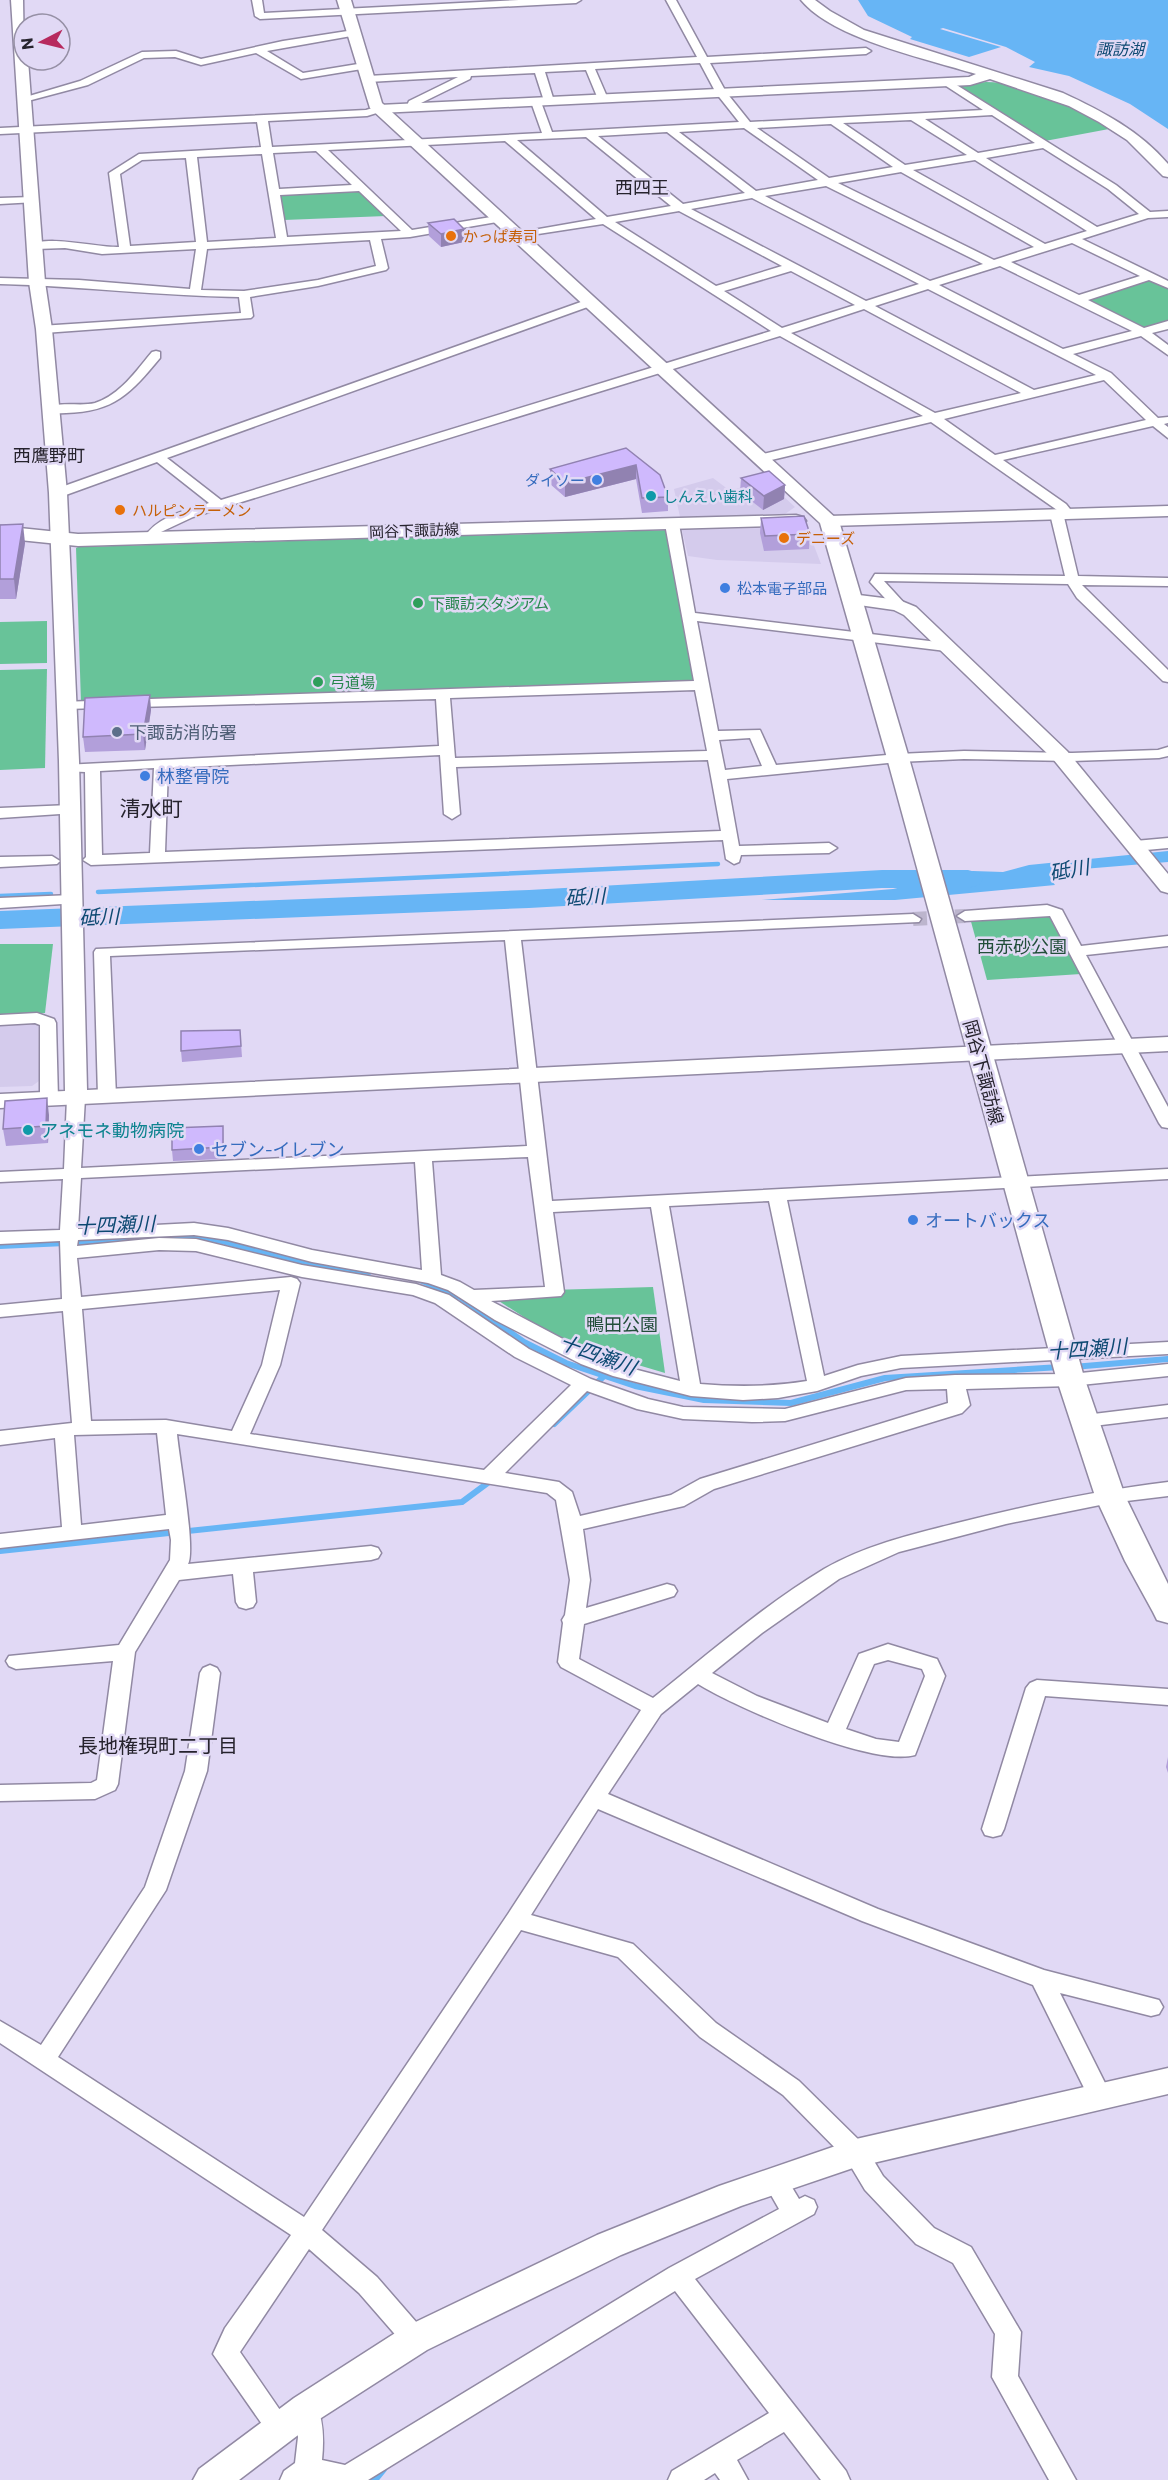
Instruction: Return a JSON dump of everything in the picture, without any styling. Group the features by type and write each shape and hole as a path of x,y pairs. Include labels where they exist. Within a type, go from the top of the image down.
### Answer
{"main road":[{"path":"346,6 375,105 497,219 763,458 829,521"},
{"name":"岡谷下諏訪線","path":"0,532 60,539 151,538 829,521 898,759 1067,1367 1110,1496 1140,1561 1168,1612"}],"street":[{"path":"17,0 37,282 44,329 58,493 69,768 76,1098 70,1173 68,1244 73,1303 72,1533"},
{"path":"257,0 260,16 346,6 574,0"},
{"path":"671,0 721,93 748,126 827,182 997,263 1080,299 1142,331 1168,351"},
{"path":"807,0 832,19 859,33 1058,96 1089,109 1137,139 1168,173"},
{"path":"24,99 84,83 142,55 176,54 201,62 257,49 354,33"},
{"path":"257,49 301,76 366,72 474,73 866,51"},
{"path":"589,66 603,99"},
{"path":"539,69 548,135"},
{"path":"411,108 413,104 474,73"},
{"path":"0,131 367,113 379,109 970,81 988,75"},
{"path":"947,82 1112,187 1148,215"},
{"path":"124,250 114,173 139,157 995,112"},
{"path":"913,116 1097,232"},
{"path":"262,119 282,241"},
{"path":"832,120 903,169 1044,248"},
{"path":"669,129 754,195 1107,376 1162,421 1168,435"},
{"path":"588,133 681,208 1033,394"},
{"path":"507,137 605,221 781,332 933,417 993,459 1062,514 1073,582 1082,595 1168,678"},
{"path":"516,236 1046,144"},
{"path":"318,147 410,234"},
{"path":"191,153 202,246 195,293"},
{"path":"275,192 360,188"},
{"path":"0,201 32,200"},
{"path":"151,538 156,529 188,514 781,332 1148,215 1168,214"},
{"path":"36,246 64,245 102,251 410,234 497,219"},
{"path":"0,281 79,283 195,293 244,294 318,283 382,268 375,236"},
{"path":"1073,239 1168,285"},
{"path":"714,290 792,267"},
{"path":"1080,299 1151,276"},
{"path":"44,329 247,316 244,294"},
{"path":"58,493 592,302"},
{"path":"1062,353 1168,325"},
{"path":"50,410 94,407 111,400 126,389 156,355"},
{"path":"763,458 1107,376"},
{"path":"993,459 1162,421"},
{"path":"158,457 219,505"},
{"path":"829,521 1168,511"},
{"path":"672,524 732,848"},
{"path":"1166,885 1139,849 1060,755 877,582 880,577 1168,582"},
{"path":"851,599 899,605"},
{"path":"689,616 946,647"},
{"path":"65,705 703,685"},
{"path":"443,694 452,814"},
{"path":"712,736 755,733 771,770"},
{"path":"719,775 964,755 1148,754 1168,751"},
{"path":"69,768 448,757 715,755"},
{"path":"157,857 161,764"},
{"path":"92,767 93,860 157,857 829,848"},
{"path":"0,813 70,810"},
{"path":"1139,849 1168,843"},
{"path":"0,862 52,861"},
{"path":"0,903 72,902"},
{"path":"965,916 1047,910 1056,913 1168,1123"},
{"path":"107,1096 102,952 913,919"},
{"path":"471,1296 555,1292 536,1151 512,935"},
{"path":"1077,951 1168,941"},
{"path":"0,1020 37,1018 48,1023 49,1099"},
{"path":"0,1101 1168,1044"},
{"path":"0,1177 536,1151"},
{"path":"423,1157 432,1278"},
{"path":"543,1207 1168,1174"},
{"path":"777,1196 817,1385"},
{"path":"659,1202 691,1390"},
{"path":"68,1244 158,1229 194,1229 228,1234 312,1256 432,1278 454,1286 502,1316 532,1345 584,1383 644,1404 683,1413 752,1416 805,1411 884,1388 906,1384 955,1381 1067,1367 1168,1348"},
{"path":"0,1238 68,1244 196,1245 302,1270 416,1290 442,1299 532,1345 588,1360 620,1372 691,1390 743,1394 778,1392 817,1385 858,1371 902,1362 1168,1370"},
{"path":"0,1311 291,1283 271,1365 238,1439"},
{"path":"572,1525 677,1501 707,1484 955,1408 960,1405 955,1381"},
{"path":"489,1477 584,1383"},
{"path":"1085,1421 1168,1411"},
{"path":"0,1793 95,1791 107,1784 125,1652 180,1560 179,1531 166,1426"},
{"path":"0,1438 73,1429 166,1426 552,1487 565,1497 572,1525 580,1580 572,1620 568,1662 654,1708"},
{"path":"775,2181 800,2210 678,2276 349,2479 300,2474 310,2438 226,2354 234,2336 307,2232 516,1920 623,1752 654,1708 696,1673 832,1574 893,1546 1006,1517 1110,1496 1168,1489"},
{"path":"0,1541 72,1533 179,1531"},
{"path":"172,1573 371,1553"},
{"path":"242,1566 246,1602"},
{"path":"572,1620 667,1592"},
{"path":"16,1661 125,1652"},
{"path":"696,1673 728,1693 768,1712 893,1752 907,1749 935,1676 930,1664 888,1652 866,1659 834,1733"},
{"path":"43,2061 155,1890 196,1771 210,1673"},
{"path":"993,1829 1037,1688 1168,1697"},
{"path":"595,1798 870,1915 1041,1979 1151,2007"},
{"path":"516,1920 625,1950 708,2030 791,2088 855,2153 874,2183 925,2236 962,2255 1008,2332 1005,2377 1063,2480"},
{"path":"1041,1979 1100,2097"},
{"path":"0,2031 307,2232 368,2285 415,2339"},
{"path":"211,2480 293,2419 415,2339 609,2245 730,2196 855,2153 1168,2081"},
{"path":"678,2276 837,2480"},
{"path":"681,2480 787,2416"},
{"path":"719,2457 735,2480"}],"shaded area":[{"path":"713,478 729,490 768,482 795,507 785,514 680,517 674,489"},
{"path":"800,527 808,530 821,564 717,560 688,556 682,530"},
{"path":"32,1022 38,1025 39,1081 32,1086 0,1087 0,1024"}],"green space":[{"path":"986,82 1016,87 1050,98 1109,129 1045,141 955,86"},
{"path":"359,189 386,216 284,220 280,194"},
{"path":"1150,280 1168,288 1168,322 1139,328 1084,298"},
{"path":"669,530 696,682 81,703 76,548 78,547"},
{"path":"47,621 47,663 0,664 0,622"},
{"path":"47,669 45,768 0,770 0,670"},
{"name":"西赤砂公園","path":"1051,916 1081,974 987,980 970,918"},
{"path":"0,944 53,944 45,1013 0,1015"},
{"name":"鴨田公園","path":"653,1287 665,1373 564,1343 485,1292"}],"water":[{"name":"諏訪湖","path":"858,0 1168,0 1168,129 1130,104 1069,76 1029,67 1035,62 1006,47 943,28 940,29 1001,47 969,57 910,39 912,37 868,16"},
{"path":"1168,851 1168,862 1083,869 1052,881 1055,885 895,900 762,900 893,889 973,871 1003,872 1029,865"}],"building":[{"path":"454,219 464,229 441,234 428,223"},
{"path":"626,448 660,475 668,497 642,498 636,465 565,483 550,469"},
{"path":"769,471 785,485 764,496 741,478"},
{"path":"804,516 810,534 765,536 761,518"},
{"path":"23,524 14,579 0,579 0,525"},
{"path":"150,695 143,734 83,737 85,698"},
{"path":"240,1030 241,1046 181,1051 181,1031"},
{"path":"47,1098 46,1126 3,1129 5,1101"},
{"path":"223,1126 223,1147 172,1150 172,1128"}],"waterway":[{"path":"98,892 718,864"},
{"name":"砥川","path":"0,920 529,899 882,879 968,879"},
{"path":"0,896 51,894"},
{"name":"十四瀬川","path":"0,1246 196,1237 222,1241 297,1261 369,1272"},
{"name":"十四瀬川","path":"420,1280 460,1297 524,1342 566,1363 635,1386 704,1400 791,1403 885,1378 1060,1367"},
{"name":"十四瀬川","path":"1073,1367 1168,1359"},
{"path":"554,1424 604,1376"},
{"path":"0,1551 462,1502 493,1479"},
{"path":"374,2480 383,2469"}],"tunnel":[{"path":"913,919 965,916"}],"place":[{"name":"かっぱ寿司","path":"451,236"},
{"name":"ダイソー","path":"597,480"},
{"name":"しんえい歯科","path":"651,496"},
{"name":"ハルピンラーメン","path":"120,510"},
{"name":"デニーズ","path":"784,538"},
{"name":"松本電子部品","path":"725,588"},
{"name":"下諏訪スタジアム","path":"418,603"},
{"name":"弓道場","path":"318,682"},
{"name":"下諏訪消防署","path":"117,732"},
{"name":"林整骨院","path":"145,776"},
{"name":"アネモネ動物病院","path":"28,1130"},
{"name":"セブン-イレブン","path":"199,1149"},
{"name":"オートバックス","path":"913,1220"}],"district":[{"name":"西四王","path":"642,187"},
{"name":"西鷹野町","path":"49,455"},
{"name":"清水町","path":"151,807"},
{"name":"長地権現町二丁目","path":"158,1745"}]}
